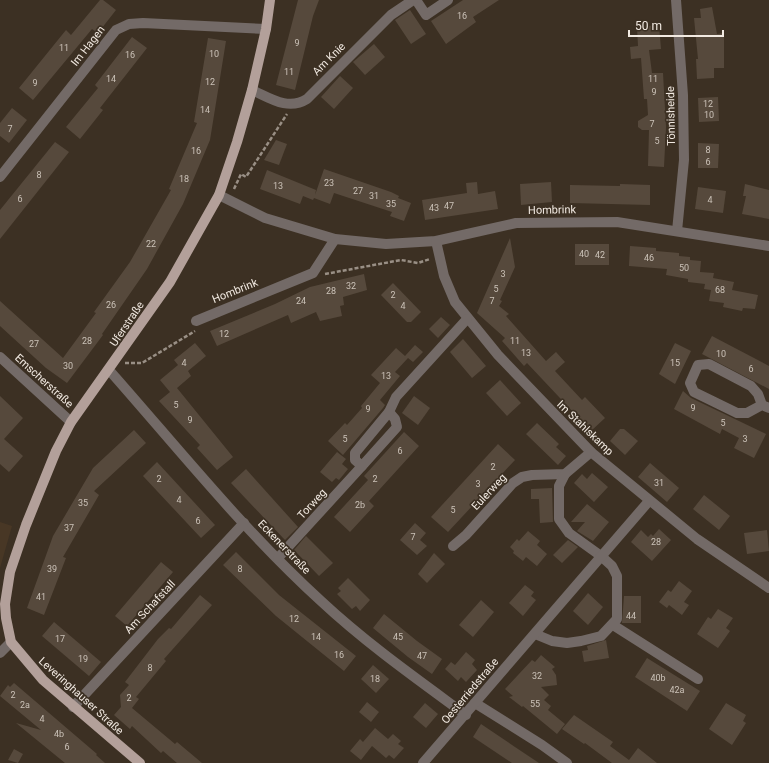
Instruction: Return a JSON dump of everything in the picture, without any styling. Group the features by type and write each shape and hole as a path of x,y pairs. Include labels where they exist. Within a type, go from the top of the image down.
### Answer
{"main road":[{"name":"Uferstraße","path":"11,642 3,597 26,525 56,451 71,422 170,282 218,195 237,142 252,90 266,29 270,0"},
{"name":"Leveringhauser Straße","path":"11,642 28,664 73,707 140,763"}],"street":[{"name":"Am Knie","path":"292,105 299,104 306,99 391,14 414,0 426,15 448,0"},
{"name":"Tönnisheide","path":"676,0 683,94 684,160 677,231"},
{"name":"Im Hagen","path":"0,177 116,30 128,24 143,23 266,29"},
{"path":"252,90 282,103 292,105"},
{"name":"Hombrink","path":"218,195 265,218 335,239 386,244 436,242 516,223 617,222 769,246"},
{"path":"313,273 335,239"},
{"name":"Im Stahlskamp","path":"436,242 444,276 455,302 467,319 498,355 591,452 697,539 769,588"},
{"name":"Hombrink","path":"196,320 313,273"},
{"path":"362,466 355,460 355,453 389,412 396,397 467,319"},
{"name":"Emscherstraße","path":"0,357 71,422"},
{"path":"708,364 751,386 766,406 747,413 737,413 694,392 690,383 698,365 708,364"},
{"name":"Eckenerstraße","path":"112,366 244,523 321,602 404,670 466,715"},
{"name":"Torweg","path":"278,558 397,427 395,419 389,412"},
{"path":"535,634 552,641 567,643 581,641 601,636 617,619 617,576 612,566 601,556 569,533 559,520 559,486 565,474 591,452"},
{"name":"Eulerweg","path":"454,546 466,535 513,482 522,477 532,475 565,474"},
{"name":"Oesterriedstraße","path":"424,763 649,501"},
{"name":"Am Schafstall","path":"73,707 244,523"},
{"path":"613,625 698,679"},
{"path":"0,653 11,642"},
{"path":"475,703 542,745 567,763"}],"path":[{"path":"229,200 241,174 246,177 292,105"},
{"path":"313,273 321,274 401,260 418,264 439,256"},
{"path":"112,366 142,363 195,331 196,320"}],"shaded area":[{"path":"0,522 12,526 0,568"}],"building":[{"path":"100,0 103,0 116,10 98,33 92,29 33,100 19,88 66,30 71,35"},
{"path":"298,0 319,0 313,16 295,90 276,85"},
{"path":"463,0 499,0 473,17 476,22 446,44 431,21"},
{"path":"712,7 717,34 724,33 724,68 714,68 714,78 697,79 696,59 698,59 694,18 701,18 700,9"},
{"path":"410,10 426,34 411,44 395,20"},
{"path":"659,25 661,49 649,50 652,73 663,73 666,127 664,167 648,166 649,130 642,130 638,127 638,121 648,115 647,99 644,99 641,58 631,59 630,47 638,46 637,27"},
{"path":"132,37 147,48 100,108 103,110 80,139 66,127 98,88 95,85"},
{"path":"208,38 226,41 210,140 183,204 147,269 102,334 103,335 67,383 46,368 0,326 0,301 63,358 96,313 94,312 130,262 171,190 169,189 197,123 194,122"},
{"path":"374,44 385,57 365,75 353,62"},
{"path":"340,76 353,88 334,109 321,97"},
{"path":"718,97 719,121 699,122 698,98"},
{"path":"12,108 27,120 9,143 0,136 0,123"},
{"path":"276,140 287,144 279,165 264,160"},
{"path":"55,142 69,152 0,239 0,210"},
{"path":"698,143 719,144 718,168 698,168"},
{"path":"324,169 391,192 399,196 398,198 411,203 404,221 390,216 392,212 334,193 330,204 314,198 313,200 303,196 300,204 260,189 267,170 316,190 315,195"},
{"path":"477,182 478,194 495,191 498,209 425,220 422,200 467,193 466,183"},
{"path":"551,182 552,202 521,205 520,184"},
{"path":"620,184 650,185 650,205 570,203 570,185 620,186"},
{"path":"745,184 769,190 769,219 742,214 746,196 743,196"},
{"path":"698,187 726,191 723,213 695,209"},
{"path":"510,238 515,267 500,300 502,301 499,306 509,314 506,316 546,361 556,352 565,362 555,371 582,400 585,397 605,418 591,431 527,363 524,366 502,341 505,338 477,313"},
{"path":"575,244 609,244 609,265 575,265"},
{"path":"630,246 656,248 656,251 679,253 679,256 690,257 690,260 701,261 700,272 714,273 713,278 734,282 732,290 758,295 755,309 743,308 742,311 723,307 724,303 709,301 711,290 704,289 705,284 688,282 688,279 666,275 667,269 629,266"},
{"path":"364,274 367,290 343,297 344,305 340,306 342,316 320,321 316,312 291,323 288,315 217,346 210,331 275,304 310,287"},
{"path":"393,283 421,312 411,322 407,322 381,295"},
{"path":"441,317 450,325 438,338 429,329"},
{"path":"712,336 769,366 769,389 702,354"},
{"path":"463,339 486,366 472,378 450,352"},
{"path":"195,343 206,356 188,371 191,376 177,388 233,457 217,470 197,448 200,445 159,401 170,392 160,380 178,365 174,360"},
{"path":"675,343 691,351 675,384 659,374"},
{"path":"415,345 423,352 413,362 408,358 395,372 400,376 380,400 385,405 343,455 328,441 345,423 347,425 362,408 361,406 380,383 371,375 396,348 405,356"},
{"path":"500,380 521,403 507,416 486,393"},
{"path":"683,391 691,398 766,434 754,458 734,448 739,438 722,429 720,434 674,409"},
{"path":"0,396 23,418 4,439 23,456 9,472 0,464"},
{"path":"414,396 430,408 418,425 402,413"},
{"path":"537,423 559,444 556,447 566,456 558,465 526,434"},
{"path":"620,429 624,429 638,441 625,455 610,441"},
{"path":"134,430 146,443 94,491 99,495 63,557 66,558 44,615 27,608 53,536 93,468"},
{"path":"404,432 419,446 369,501 374,506 350,532 334,517 368,480 364,476"},
{"path":"498,444 515,460 448,532 431,517"},
{"path":"337,452 346,459 342,464 348,469 339,480 336,478 332,482 320,472"},
{"path":"157,462 215,525 201,538 143,476"},
{"path":"650,463 679,488 667,502 638,477"},
{"path":"246,469 298,527 285,540 231,483"},
{"path":"592,473 608,487 594,502 574,483 582,474 587,479"},
{"path":"552,488 553,522 540,523 539,499 531,499 531,489"},
{"path":"704,495 730,516 719,530 693,509"},
{"path":"587,504 609,522 593,541 577,531 585,522 571,522"},
{"path":"415,523 426,533 420,540 427,546 417,555 400,540"},
{"path":"659,529 671,540 652,561 631,542 641,530 648,537 651,534 653,536"},
{"path":"767,530 769,551 747,554 744,533"},
{"path":"528,531 540,541 537,545 547,554 537,566 526,557 523,561 513,553 514,551 510,547 517,539 519,541"},
{"path":"306,536 333,563 319,576 294,550"},
{"path":"568,540 578,547 562,563 553,555"},
{"path":"236,552 279,595 356,656 344,671 276,616 223,565"},
{"path":"434,553 445,564 427,583 418,574"},
{"path":"161,562 173,572 127,626 115,616"},
{"path":"348,578 370,600 360,611 356,606 352,609 337,594 341,591 338,588"},
{"path":"679,581 692,591 684,602 689,605 682,615 669,605 667,608 659,602 668,590 671,592"},
{"path":"525,585 534,592 531,596 536,600 523,616 509,603"},
{"path":"588,593 603,607 588,625 573,611"},
{"path":"200,595 212,605 164,659 166,661 136,697 139,699 132,708 175,744 177,742 202,763 177,763 163,751 161,753 132,726 130,729 114,715 121,707 120,695 129,685 125,682 158,639 169,628 171,629"},
{"path":"624,596 641,596 641,623 622,623"},
{"path":"481,600 494,612 473,637 459,625"},
{"path":"718,609 733,618 726,628 730,631 718,648 697,634 708,617 711,619"},
{"path":"384,614 442,659 432,674 408,657 373,628"},
{"path":"54,622 101,662 89,676 42,636"},
{"path":"606,640 609,658 584,662 582,651 588,650 587,646"},
{"path":"466,652 475,660 472,664 477,670 466,682 461,677 458,681 445,669 451,662 455,665"},
{"path":"541,655 555,667 552,669 556,675 557,685 541,687 549,695 544,700 551,706 548,710 565,724 557,734 523,706 522,707 509,697 513,696 505,689 532,660 535,662"},
{"path":"647,658 700,691 687,711 635,677"},
{"path":"373,665 389,679 376,693 361,679"},
{"path":"14,683 97,754 96,755 105,763 65,763 16,723 41,730 0,696 8,685 10,687"},
{"path":"367,702 379,712 371,722 359,712"},
{"path":"425,703 438,714 426,728 413,717"},
{"path":"726,703 746,715 743,721 746,723 732,745 709,729"},
{"path":"574,715 613,742 610,746 629,760 638,748 657,763 612,763 585,743 584,744 562,729"},
{"path":"481,724 539,763 512,763 473,737"},
{"path":"375,728 388,739 393,734 401,741 398,744 404,748 394,759 389,755 386,758 372,746 361,760 350,751 360,739 363,742"},
{"path":"14,749 23,754 18,763 8,760"}]}
